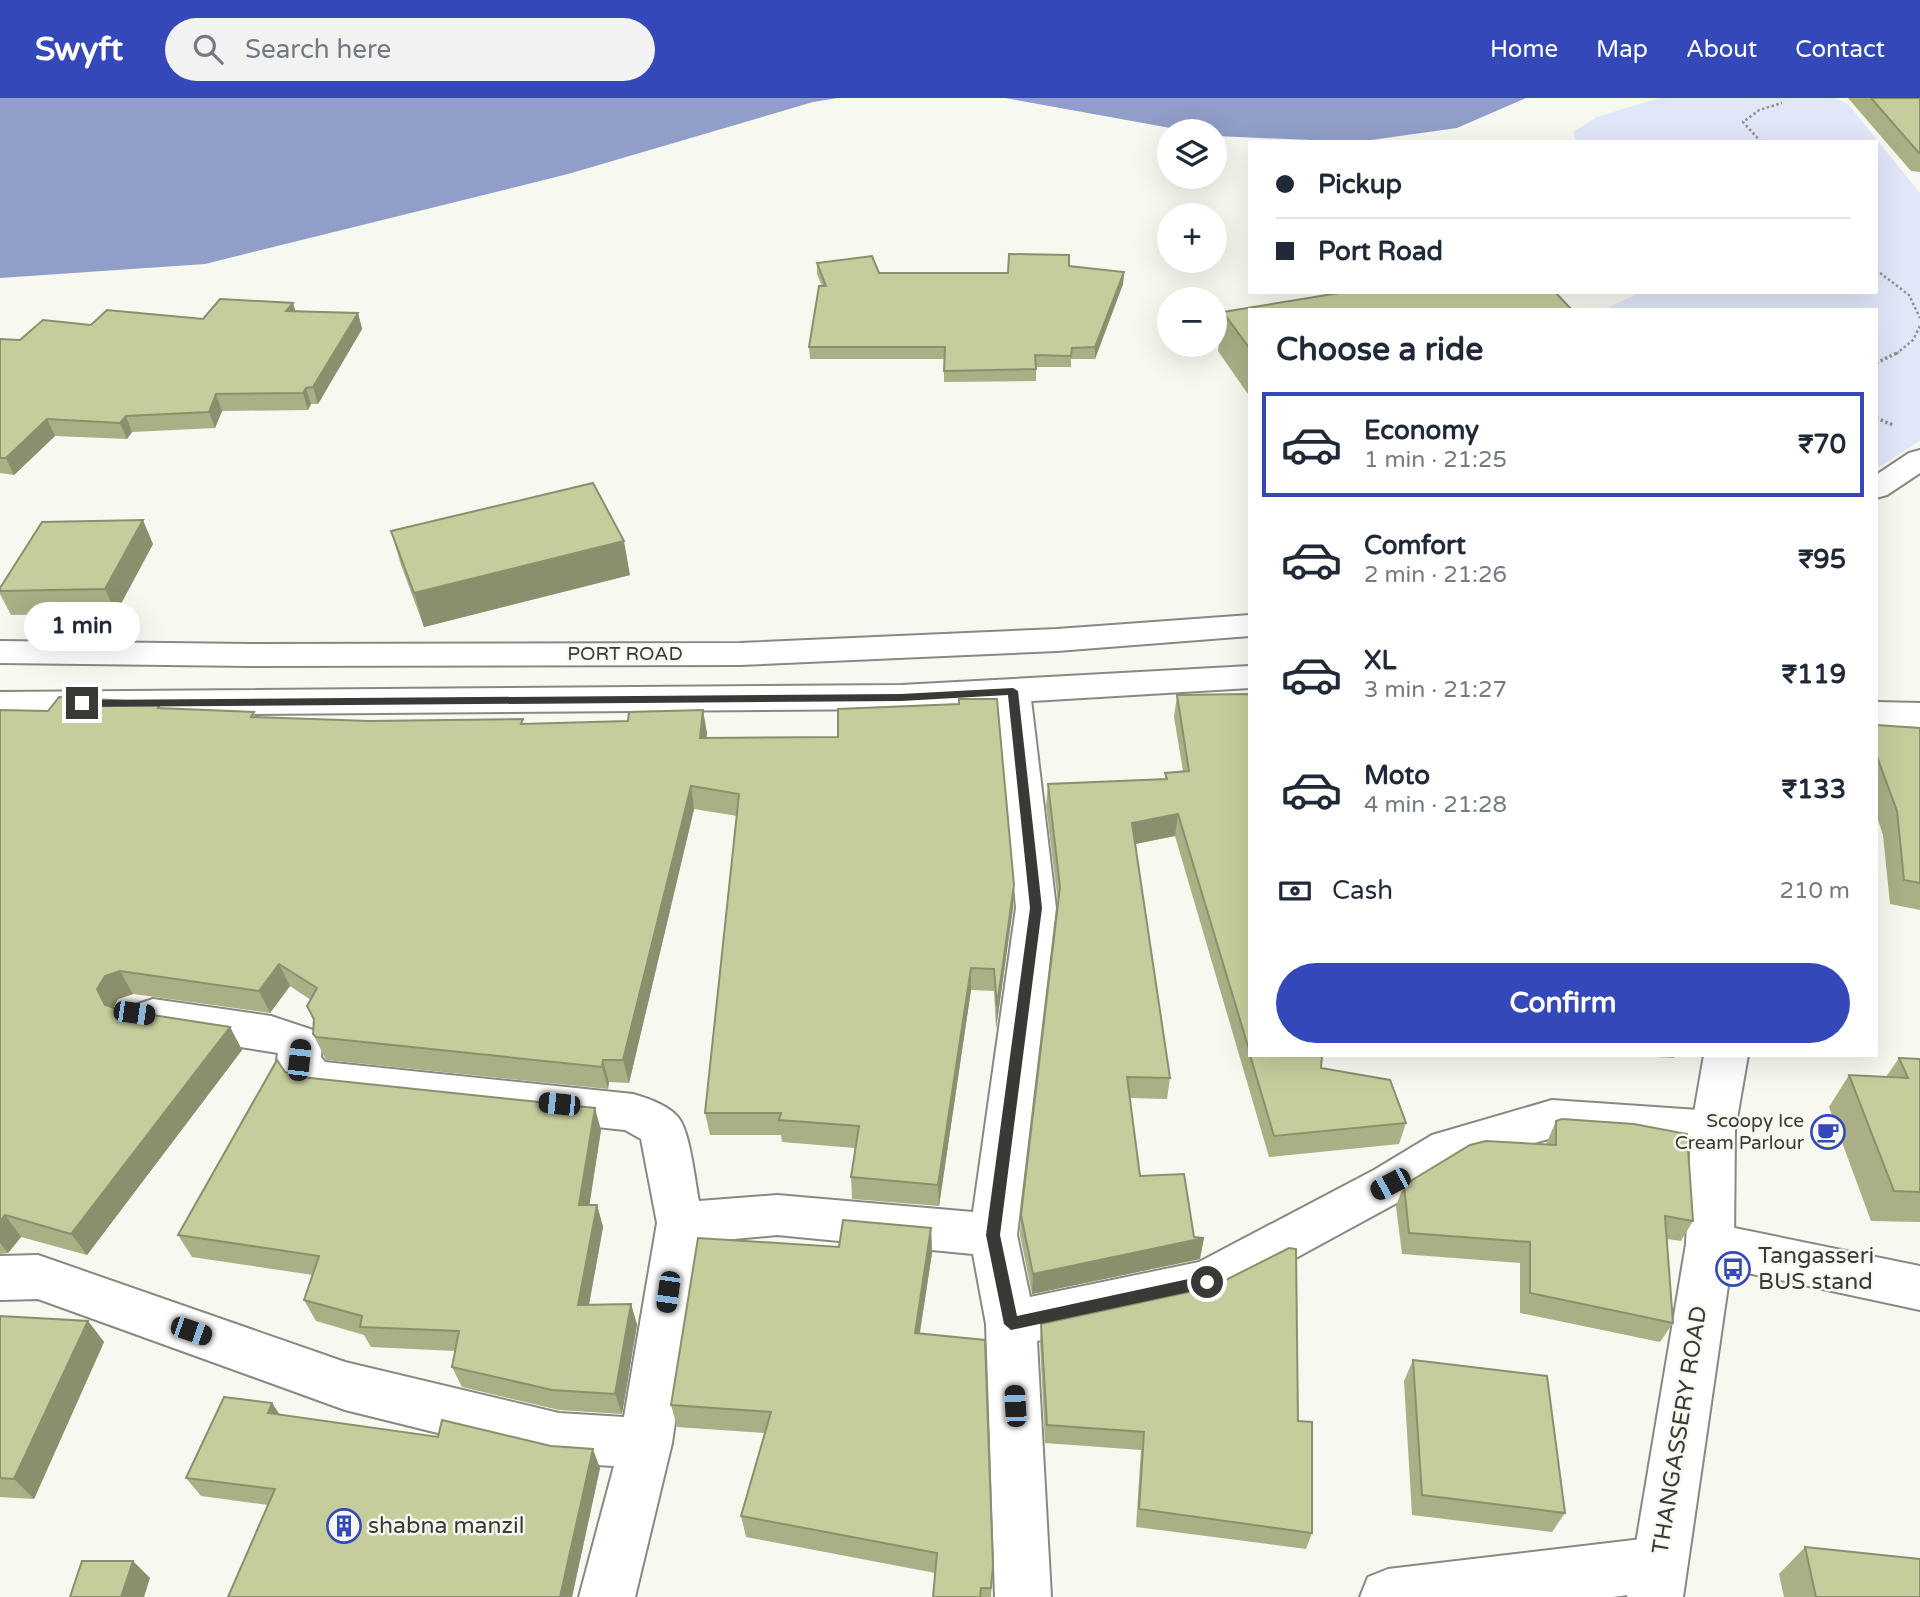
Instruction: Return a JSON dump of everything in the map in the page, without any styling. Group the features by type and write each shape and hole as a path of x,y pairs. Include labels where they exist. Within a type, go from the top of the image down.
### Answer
{"street":[{"path":"1878,488 1920,459"},
{"name":"PORT ROAD","path":"0,652 250,655 740,654 1057,640 1248,625"},
{"path":"0,704 901,697 1248,677"},
{"path":"1013,691 1036,908 993,1235 1011,1324 1023,1597"},
{"path":"1878,714 1920,715"},
{"path":"134,1013 271,1033 301,1043 299,1060 312,1079 633,1112 662,1129 680,1223 646,1443 607,1597"},
{"name":"THANGASSERY ROAD","path":"1657,1581 1710,1244 1713,1130 1726,1057"},
{"path":"1011,1324 1207,1282 1390,1184 1448,1149 1552,1119 1713,1130"},
{"path":"680,1223 777,1215 993,1235"},
{"path":"1710,1244 1920,1288"},
{"path":"0,1278 37,1277 345,1386 559,1438 646,1443"},
{"path":"1388,1597 1657,1581"}],"path":[{"path":"1759,140 1743,122 1759,110 1782,103"},
{"path":"1878,271 1899,285 1916,301 1920,318"},
{"path":"1878,362 1893,356 1915,340 1920,327"}],"shaded area":[{"path":"1659,98 1834,98 1848,104 1877,140 1575,140 1573,132 1597,117"},
{"path":"1878,141 1920,193 1920,441 1878,468 1878,308 1607,308 1637,294 1878,294"}],"water":[{"path":"0,98 838,98 813,102 568,174 205,264 0,278"},
{"path":"1005,98 1526,98 1457,128 1371,140 1227,137 1227,119 1157,119 1157,126"}],"building":[{"path":"1871,98 1920,98 1920,153 1919,153"},
{"path":"1009,254 1069,255 1069,266 1124,272 1095,347 1072,348 1071,356 1035,355 1036,369 944,371 945,347 809,347 819,286 826,286 817,263 872,256 879,273 1008,273"},
{"path":"1333,294 1557,294 1570,308 1248,308 1248,346 1227,317 1227,311"},
{"path":"220,299 293,303 286,311 358,313 313,387 306,388 303,393 216,394 209,412 126,416 120,423 47,419 6,458 0,458 0,339 20,340 43,320 91,325 107,310 203,319"},
{"path":"593,483 624,541 414,593 391,531"},
{"path":"143,520 105,589 0,591 42,522"},
{"path":"1248,694 1248,1046 1178,814 1132,823 1170,1078 1127,1077 1140,1176 1184,1174 1194,1237 1204,1238 1033,1274 1021,1215 1060,887 1048,784 1167,779 1165,773 1189,771 1177,695"},
{"path":"59,697 161,703 158,708 254,712 251,717 369,721 523,719 521,724 628,721 629,712 703,710 700,738 838,737 838,709 959,704 959,699 997,699 1014,885 997,1006 994,969 971,968 938,1185 851,1177 859,1126 779,1120 781,1113 705,1113 739,794 691,786 623,1060 603,1060 602,1067 316,1037 313,1034 314,1019 307,1006 317,988 279,964 259,991 120,971 105,976 97,989 105,1005 120,1010 230,1027 71,1234 5,1215 0,1221 0,710 48,711"},
{"path":"1878,725 1920,728 1920,883 1904,880 1897,811 1878,759"},
{"path":"1251,1057 1322,1057 1321,1068 1390,1080 1406,1123 1274,1136"},
{"path":"1899,1058 1920,1059 1920,1192 1894,1191 1849,1075 1908,1078"},
{"path":"277,1060 285,1072 301,1077 595,1108 579,1205 597,1205 578,1305 631,1304 615,1394 552,1390 452,1367 459,1331 360,1327 362,1316 304,1300 319,1256 178,1235"},
{"path":"1562,1119 1634,1124 1687,1134 1693,1221 1665,1216 1673,1323 1530,1293 1530,1242 1409,1233 1404,1185 1470,1145 1486,1141 1556,1145 1556,1121"},
{"path":"843,1220 931,1228 915,1333 985,1340 993,1565 991,1588 981,1588 980,1597 933,1597 937,1553 741,1516 771,1412 671,1405 698,1238 839,1247"},
{"path":"1289,1248 1296,1249 1298,1421 1312,1422 1312,1533 1139,1509 1144,1432 1047,1425 1041,1324 1212,1287"},
{"path":"0,1316 88,1321 14,1479 0,1478"},
{"path":"1413,1360 1547,1376 1565,1513 1422,1495"},
{"path":"224,1397 272,1403 268,1413 438,1437 442,1420 551,1446 593,1449 560,1597 228,1597 275,1489 186,1478"},
{"path":"1805,1547 1920,1559 1920,1597 1816,1597"},
{"path":"82,1561 133,1561 121,1597 70,1597"}],"place":[{"name":"Scoopy Ice Cream Parlour","path":"1828,1132"},
{"name":"Tangasseri BUS stand","path":"1733,1269"},
{"name":"shabna manzil","path":"344,1526"}],"route":[{"path":"82,703 901,697 1013,691 1036,908 993,1235 1011,1324 1207,1282"}]}
